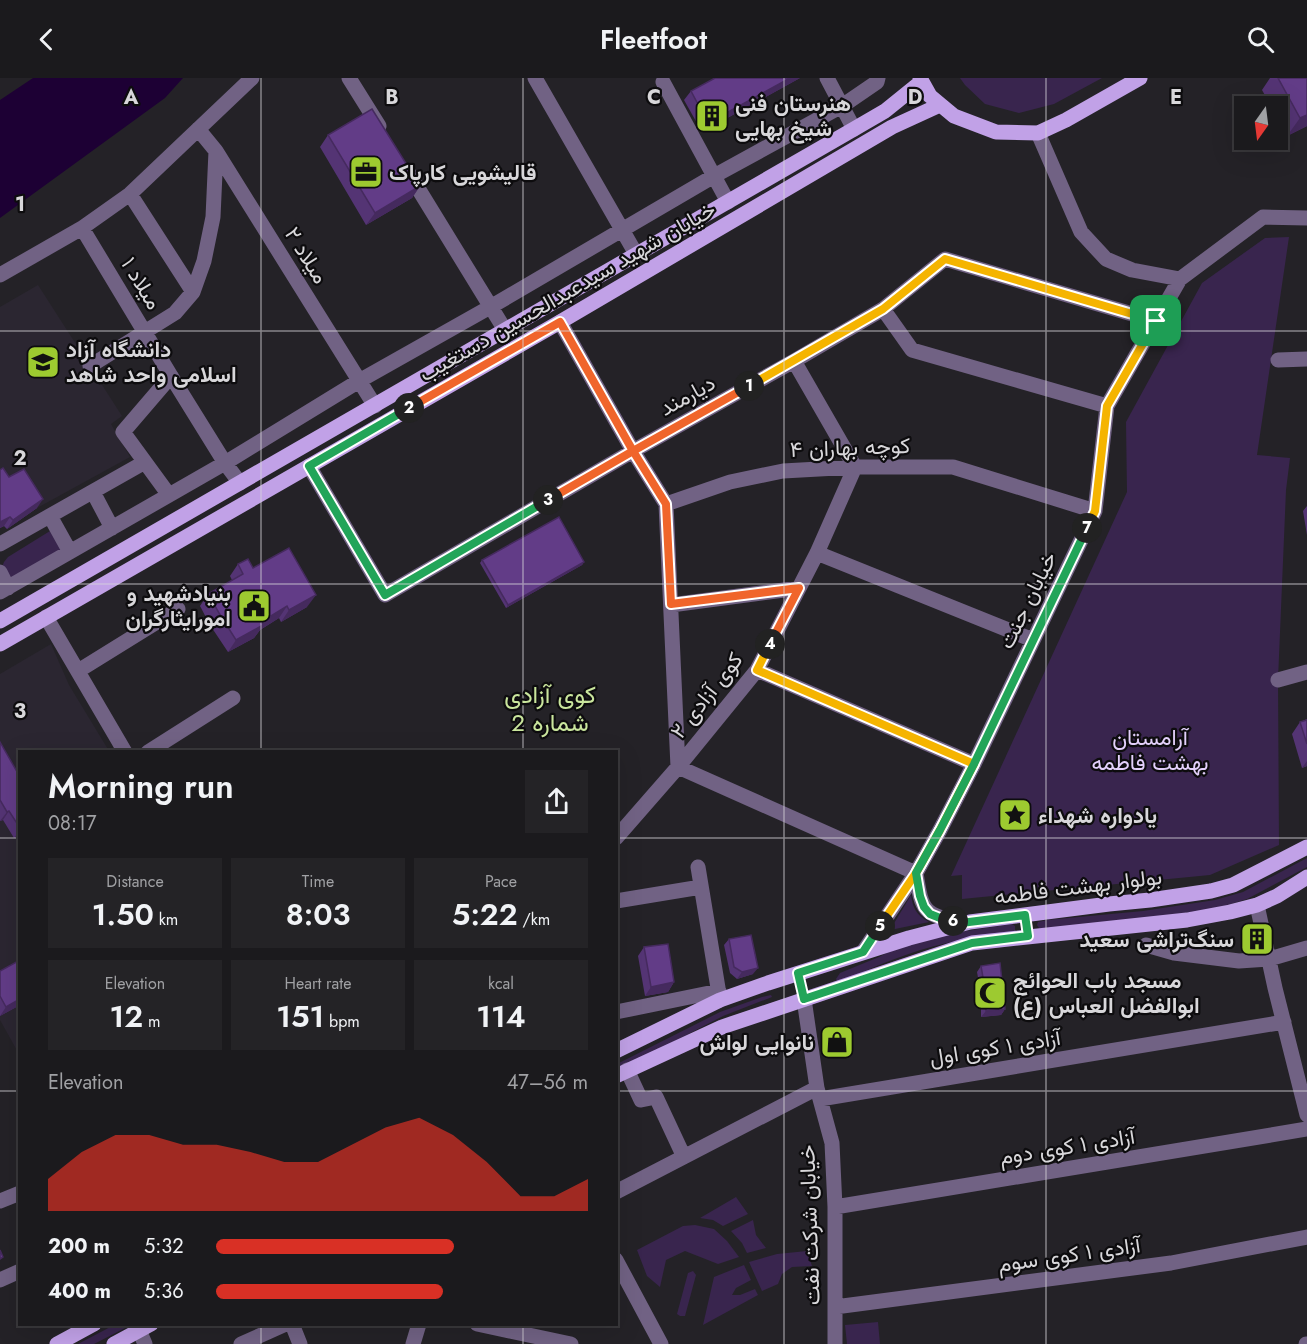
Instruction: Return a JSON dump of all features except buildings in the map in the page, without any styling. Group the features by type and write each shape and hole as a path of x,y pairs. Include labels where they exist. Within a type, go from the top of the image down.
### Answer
{"main road":[{"path":"920,80 930,96 954,116 996,132 1038,133 1066,120 1140,78"},
{"name":"خیابان شهید سیدعبدالحسین دستغیب","path":"0,621 885,111 920,80"},
{"name":"خیابان شهید سیدعبدالحسین دستغیب","path":"0,644 560,322 892,127 940,105"},
{"name":"بولوار بهشت فاطمه","path":"618,1050 720,995 961,923 1211,891 1233,885 1307,847"},
{"name":"بولوار بهشت فاطمه","path":"622,1073 722,1027 972,943 1187,920 1230,912 1257,905 1277,896 1307,877"},
{"path":"1025,915 1028,936"},
{"path":"798,973 804,999"},
{"path":"57,1344 89,1326"},
{"path":"114,1344 145,1333"}],"street":[{"path":"0,275 82,228 130,194 252,78"},
{"path":"350,78 387,138"},
{"path":"535,78 636,254"},
{"path":"826,78 854,129"},
{"path":"0,572 4,590 225,463 359,381 622,229 842,106 877,82 878,78"},
{"path":"663,82 728,202"},
{"name":"میلاد ۲","path":"198,129 216,151 375,406"},
{"path":"1038,133 1082,232 1106,259 1132,270 1180,279"},
{"path":"90,366 175,314 193,292 204,261 213,217 216,151"},
{"path":"399,157 505,330"},
{"path":"130,194 193,292"},
{"name":"خیابان جنت","path":"863,952 916,873 940,830 1095,511 1107,406 1180,279 1263,217 1307,218"},
{"name":"میلاد ۱","path":"82,228 171,376 240,483"},
{"name":"دیارمند","path":"309,466 385,595 883,309 945,259 1156,321"},
{"path":"883,309 912,350 1107,406"},
{"path":"560,322 633,451 666,504 678,768 916,873 920,896 924,907 930,914 961,923"},
{"path":"1278,360 1307,360"},
{"path":"794,361 855,467"},
{"path":"169,495 123,432 171,376"},
{"path":"0,544 145,462"},
{"name":"کوچه بهاران ۴","path":"666,504 730,482 783,471 855,467 953,466 1095,511"},
{"name":"کوی آزادی ۲","path":"618,836 678,768 757,670 817,553 855,467"},
{"path":"93,492 112,528"},
{"path":"50,516 70,552"},
{"path":"817,553 1033,640"},
{"path":"671,604 799,588"},
{"path":"78,671 178,609"},
{"path":"46,617 124,750"},
{"path":"757,670 974,764"},
{"path":"1278,680 1307,672"},
{"path":"151,750 232,698"},
{"path":"618,1012 720,995 698,867"},
{"path":"618,901 701,888"},
{"path":"1257,905 1307,1115"},
{"path":"1146,945 1174,953 1239,961 1269,959 1307,948"},
{"name":"خیابان شرکت نفت","path":"804,999 819,1093 832,1143 835,1207 835,1344"},
{"name":"آزادی ۱ کوی اول","path":"618,1191 819,1093 1284,1022"},
{"path":"622,1073 641,1100 656,1097 684,1157"},
{"name":"آزادی ۱ کوی دوم","path":"835,1207 1307,1129"},
{"path":"0,1201 18,1193"},
{"name":"آزادی ۱ کوی سوم","path":"835,1307 1171,1263 1307,1237"},
{"path":"618,1264 661,1344"},
{"path":"0,1280 18,1272"},
{"path":"241,1344 282,1326"},
{"path":"293,1326 300,1344"},
{"path":"405,1326 413,1343"},
{"path":"413,1343 418,1326"},
{"path":"486,1326 571,1344"}],"shaded area":[{"path":"33,78 183,78 165,98 0,218 0,100"},
{"name":"دانشگاه آزاد اسلامی واحد شاهد","path":"38,285 122,416 111,424 130,457 37,508 7,529 4,526 0,528 0,307"},
{"path":"51,644 69,685 108,750 18,750 18,966 0,976 0,674"},
{"path":"18,1006 18,1052 0,1020 0,1016"}],"green space":[{"path":"960,78 1102,78 1054,104 1019,113 985,104"},
{"name":"آرامستان بهشت فاطمه","path":"1289,237 1257,455 1290,458 1286,490 1278,680 1279,845 1210,875 962,899 962,875 951,876 1127,492 1126,422 1202,283 1265,238"},
{"path":"50,531 64,554 9,584 2,567 4,562 8,557"},
{"path":"1307,858 1307,867 1247,899 1215,909 1046,929 1039,928 1037,925 1038,922 1047,920 1143,911 1215,900 1243,892"},
{"path":"911,895 916,911 929,922 890,930"},
{"path":"1012,924 1015,926 1015,932 933,946 838,982 836,979 840,973 890,951 947,934"},
{"path":"771,995 772,997 723,1016 618,1070 618,1063 720,1012"},
{"path":"736,1197 748,1214 723,1226 713,1220 700,1218"},
{"path":"753,1220 756,1235 766,1248 747,1253 742,1243 731,1231"},
{"path":"695,1225 714,1229 739,1257 718,1264 685,1251 666,1260 660,1287 647,1276 637,1250 683,1226"},
{"path":"807,1251 812,1266 792,1267 782,1274 778,1284 762,1291 749,1262 777,1254"},
{"path":"744,1265 751,1280 736,1288 732,1295 740,1295 755,1289 758,1295 703,1325 714,1277"},
{"path":"693,1271 696,1275 685,1316 680,1316 677,1314 688,1273"},
{"path":"878,1322 880,1344 847,1344 845,1325"},
{"path":"112,1326 129,1326 94,1344 78,1344"}],"place":[{"name":"هنرستان فنی شیخ بهایی","path":"712,116"},
{"name":"قالیشویی کارپاک","path":"366,172"},
{"name":"دانشگاه آزاد اسلامی واحد شاهد","path":"43,362"},
{"name":"بنیادشهید و امورایثارگران","path":"254,606"},
{"name":"یادواره شهداء","path":"1015,815"},
{"name":"سنگ‌تراشی سعید","path":"1257,939"},
{"name":"مسجد باب الحوائج ابوالفضل العباس (ع)","path":"990,993"},
{"name":"نانوایی لواش","path":"837,1042"}],"district":[{"name":"کوی آزادی شماره 2","path":"550,708"}],"route":[{"path":"1156,321 945,259 883,309 633,451 560,322 309,466 385,595 633,451 666,504 671,604 799,588 757,670 974,764 916,873 863,952 798,973 804,999 972,943 1028,936 1025,915 961,923 930,914 924,907 920,896 916,873 940,830 974,764 1095,511 1107,406 1156,321"}]}
